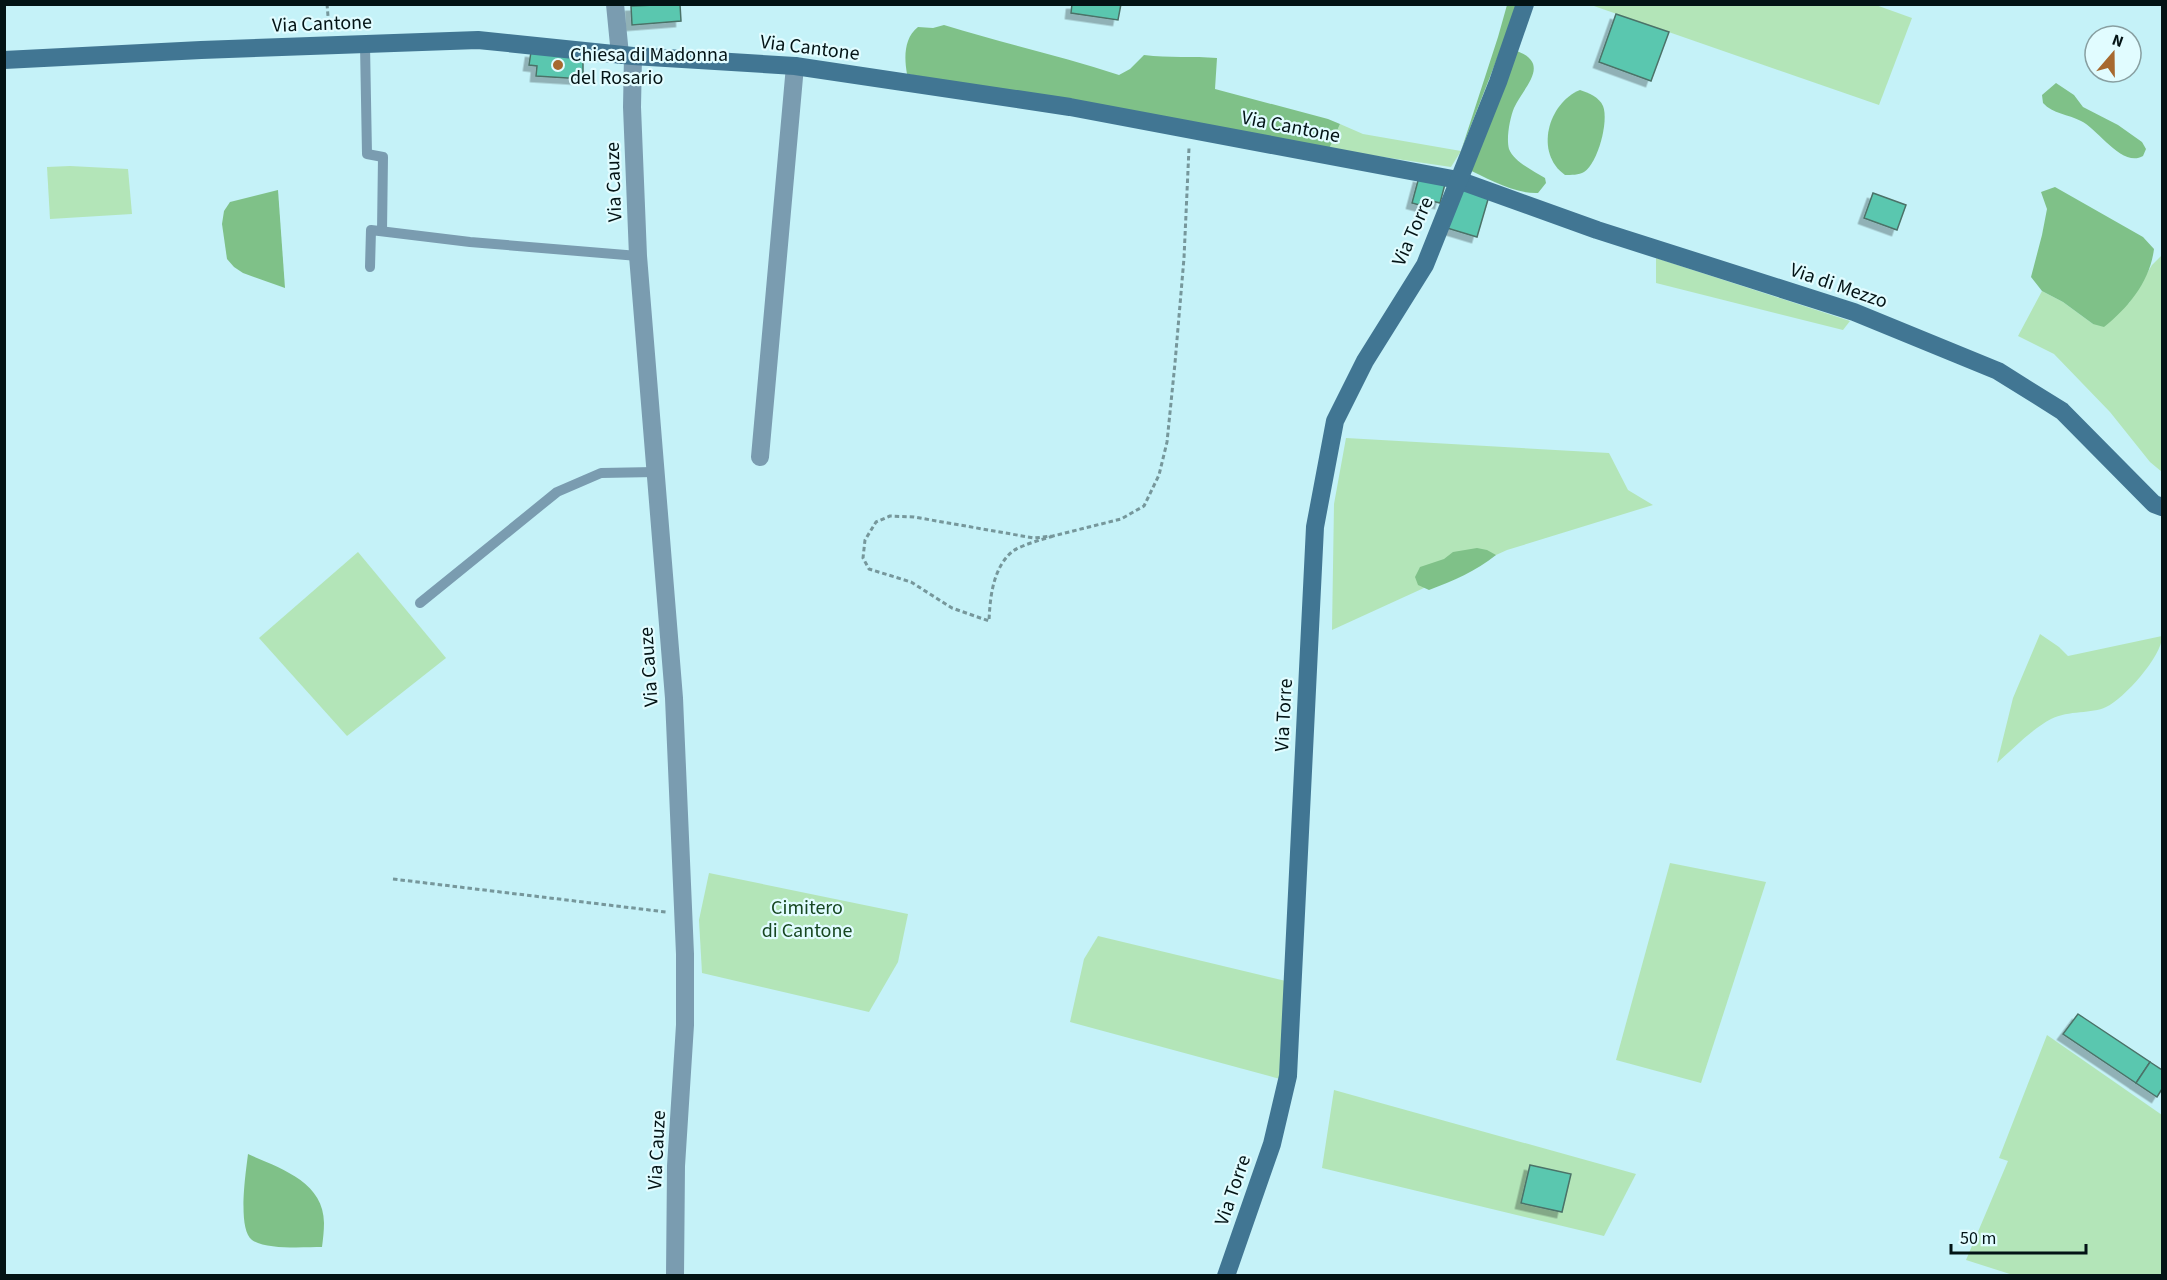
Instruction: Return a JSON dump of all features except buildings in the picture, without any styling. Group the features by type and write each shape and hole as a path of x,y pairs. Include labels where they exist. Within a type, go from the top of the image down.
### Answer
{"main road":[{"name":"Via Torre","path":"1226,1275 1272,1144 1288,1076 1315,527 1335,421 1365,360 1425,265 1498,82 1525,4"},
{"name":"Via Cantone","path":"4,60 478,40 626,55 795,66 1070,107 1458,180"},
{"name":"Via di Mezzo","path":"1458,180 1597,231 1854,312 1998,371 2062,411 2154,504 2163,507"}],"street":[{"name":"Via Cauze","path":"615,4 632,97 639,256 674,698 685,1025 676,1166 675,1275"},
{"path":"760,457 795,66"}],"lane":[{"path":"365,45 367,154 383,157 382,231"},
{"path":"370,267 371,230 470,242 639,256"},
{"path":"420,603 557,492 601,473 656,472"}],"path":[{"path":"327,4 331,45"},
{"path":"1053,536 1034,538 914,517 890,516 876,522 865,540 863,558 869,569 911,582 952,608 989,621 990,602 998,568 1014,551 1053,536 1121,519 1144,506 1159,475 1167,442 1184,258 1190,130"},
{"path":"393,879 682,914"}],"green space":[{"path":"1873,4 1912,18 1879,105 1591,5"},
{"path":"1507,5 1518,5 1461,151 1498,37"},
{"path":"944,25 1119,75 1130,69 1144,55 1217,58 1215,89 1340,124 1329,149 907,74 906,48 913,31 918,27 933,28"},
{"path":"1514,50 1526,55 1532,61 1534,68 1529,83 1514,108 1508,144 1515,158 1545,178 1546,183 1538,193 1510,188 1465,168"},
{"path":"2056,83 2074,95 2083,107 2118,125 2142,142 2146,149 2143,156 2127,157 2088,125 2047,107 2043,103 2042,95"},
{"path":"1580,90 1599,100 1603,106 1605,121 1598,151 1589,167 1580,174 1565,175 1555,166 1550,154 1549,129 1560,106 1569,96"},
{"path":"1340,124 1363,134 1461,151 1451,167 1329,149"},
{"path":"47,167 128,169 132,214 50,219"},
{"path":"2055,187 2143,237 2154,249 2148,272 2137,292 2122,311 2104,327 2093,324 2063,302 2042,291 2031,277 2047,209 2041,192"},
{"path":"278,190 285,288 243,273 234,267 227,259 222,224 224,211 230,202"},
{"path":"2162,255 2162,472 2150,462 2110,412 2054,354 2018,336 2042,291 2063,302 2093,324 2129,303 2152,265"},
{"path":"1656,258 1850,321 1843,330 1656,283"},
{"path":"1346,438 1609,453 1628,490 1653,505 1507,550 1332,630 1334,504"},
{"path":"1477,548 1496,555 1472,571 1438,587 1429,590 1418,585 1415,577 1420,567 1444,559 1453,552"},
{"path":"358,552 446,658 347,736 259,638"},
{"path":"2040,634 2068,656 2162,636 2156,654 2141,676 2114,702 2094,711 2065,714 2051,719 1997,763 2013,698"},
{"path":"1670,863 1766,882 1701,1083 1616,1060"},
{"name":"Cimitero di Cantone","path":"709,873 908,914 898,962 869,1012 702,973 699,920"},
{"path":"1098,936 1290,982 1280,1079 1070,1022 1084,959"},
{"path":"2047,1035 2162,1115 2162,1275 2013,1275 1966,1260 2008,1161 1999,1158"},
{"path":"1334,1090 1636,1174 1604,1236 1322,1168"},
{"path":"248,1154 298,1178 316,1196 322,1209 324,1223 322,1247 276,1247 252,1240 247,1234 244,1186"}],"place":[{"name":"Chiesa di Madonna del Rosario","path":"558,65"}]}
